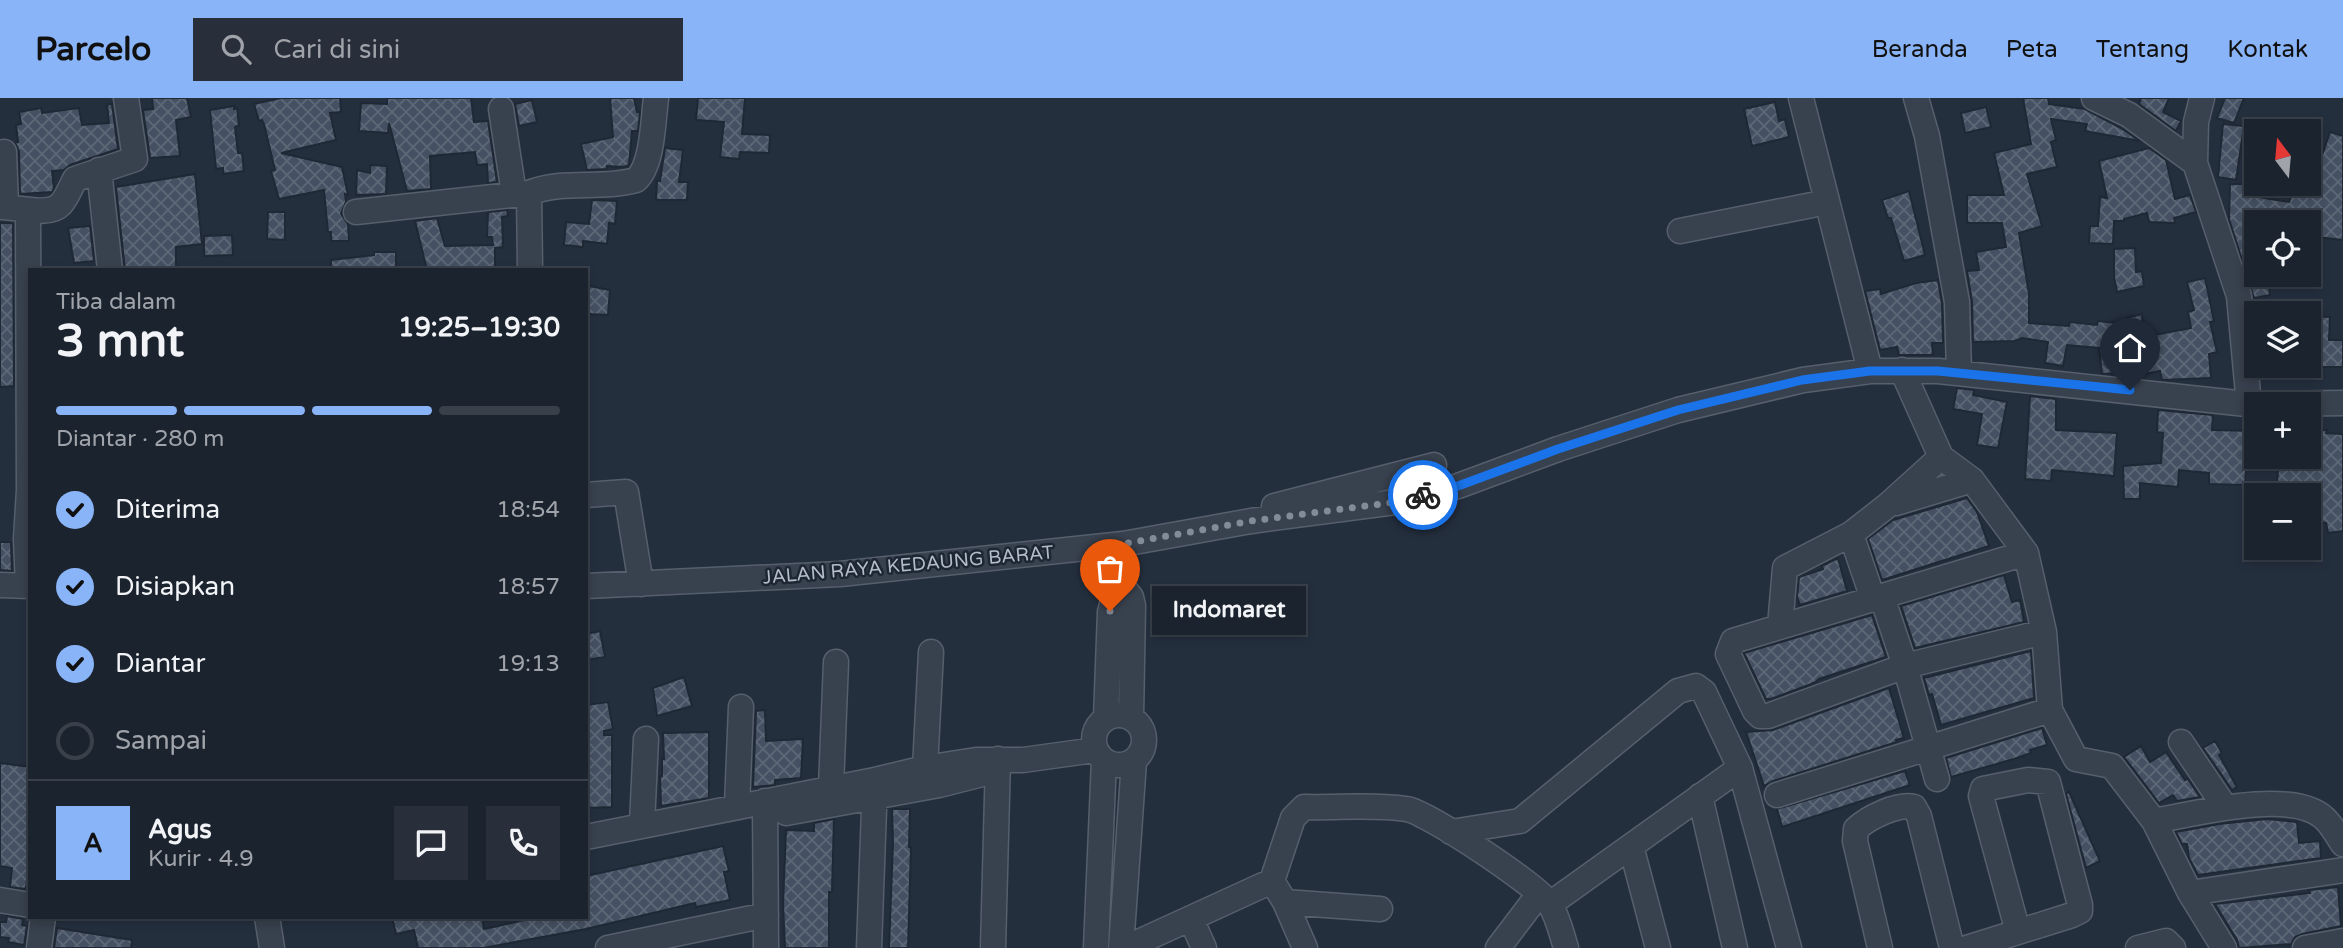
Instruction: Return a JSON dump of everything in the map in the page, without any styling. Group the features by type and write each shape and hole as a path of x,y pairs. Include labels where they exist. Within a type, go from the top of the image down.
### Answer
{"street":[{"path":"11,208 60,206 75,179 135,159 125,98"},
{"path":"356,212 522,194 546,187 613,184 639,178 648,157 656,98"},
{"path":"1801,98 1870,371"},
{"path":"1916,98 1927,136 1957,302 1949,372 1924,417"},
{"path":"2094,98 2129,115 2195,163"},
{"path":"2202,98 2196,122 2195,163 2239,296 2257,392"},
{"path":"501,109 522,194 530,268"},
{"path":"4,152 11,208 28,474"},
{"path":"99,170 110,268"},
{"path":"1680,231 1827,202"},
{"path":"1902,370 1941,457 1972,480 2026,553 2043,632 2050,710 2076,759 2112,766 2154,821 2190,893 2224,948"},
{"name":"JALAN RAYA KEDAUNG BARAT","path":"588,586 840,574 1123,544 1251,521 1403,501 1458,486 1558,449 1678,410 1802,380 1870,371 1949,372 2244,402"},
{"name":"JALAN RAYA KEDAUNG BARAT","path":"2321,403 2343,403"},
{"path":"1780,626 1785,568 1851,534 1941,457"},
{"path":"1251,521 1262,511 1284,502 1434,466"},
{"path":"1888,505 1972,480"},
{"path":"588,495 626,492 641,584"},
{"path":"28,506 28,570"},
{"path":"1851,534 1905,666 1937,779"},
{"path":"1118,946 1097,910 1100,755 1095,732 1105,718 1110,611 1114,597 1122,586 1123,544"},
{"path":"2026,553 1733,641 1728,654 1755,711 1760,716 1768,716 1905,666 2043,632"},
{"path":"0,584 28,586"},
{"path":"1122,586 1131,597 1133,606 1131,717"},
{"path":"925,768 931,652"},
{"path":"831,787 836,662"},
{"path":"1438,824 1520,821 1678,691 1696,686 1704,692 1740,768 1788,948"},
{"path":"737,806 741,707"},
{"path":"1777,795 2050,710"},
{"path":"588,852 766,809 998,764 1100,755 1113,765 1134,761 1140,755 1145,738 1138,722 1131,717 1114,715 1105,718"},
{"path":"642,824 646,739"},
{"path":"2182,742 2225,807"},
{"path":"1118,946 1134,761"},
{"path":"588,837 737,806 766,809 831,787 875,789 925,768 998,764"},
{"path":"993,948 998,764"},
{"path":"1498,948 1544,899 1631,846 1740,768"},
{"path":"1967,948 2018,932 2072,915 2080,911 2048,782 2028,780 1983,789 1981,796 2018,932"},
{"path":"869,948 875,789"},
{"path":"1700,796 1735,948"},
{"path":"2154,821 2225,807 2293,804 2323,816 2343,844"},
{"path":"1880,948 1855,841 1856,829 1863,822 1905,805 1914,807 1919,816 1952,948"},
{"path":"1305,948 1279,892 1293,818 1304,807 1409,809 1438,824 1518,876 1544,899 1566,948"},
{"path":"765,948 766,809"},
{"path":"1631,846 1658,948"},
{"path":"2190,893 2343,870"},
{"path":"1118,946 1191,919 1279,892 1380,909"},
{"path":"0,900 28,905"},
{"path":"1097,910 1123,908"},
{"path":"608,948 671,942 766,915"},
{"path":"39,948 43,919"},
{"path":"267,919 272,948"},
{"path":"1191,919 1204,948"},
{"path":"2138,948 2166,941 2173,948"},
{"path":"2305,948 2343,941"}],"building":[{"path":"152,98 187,98 191,117 176,120 180,156 150,158 143,110 153,109"},
{"path":"281,98 340,98 341,112 330,113 336,140 281,153 342,167 348,195 345,194 346,202 341,214 348,224 349,241 331,241 324,190 279,199 271,171 275,170 264,124 262,120 259,121 254,104"},
{"path":"387,98 471,98 474,122 488,121 497,182 488,183 487,164 477,165 475,152 430,156 431,189 407,191 389,123 388,133 359,131 361,103 387,104"},
{"path":"610,98 634,98 637,112 640,112 638,131 632,131 629,165 587,170 581,144 613,137"},
{"path":"698,98 745,98 742,134 770,135 769,153 740,152 739,159 720,157 724,122 696,120"},
{"path":"2023,98 2048,98 2049,104 2085,109 2140,141 2085,131 2087,124 2051,119 2056,140 2051,142 2057,167 2027,174 2042,226 2019,233 2029,294 2029,323 2069,326 2070,322 2097,325 2098,321 2128,324 2127,318 2142,314 2144,337 2191,328 2188,312 2194,310 2187,282 2205,278 2214,321 2210,322 2217,352 2209,354 2211,378 2162,380 2160,371 2133,376 2132,372 2102,374 2099,348 2067,345 2063,366 2045,363 2048,342 2022,338 2015,341 1973,342 1972,301 1967,271 1979,270 1976,252 2006,247 2002,223 1967,223 1967,195 2004,195 1994,153 2031,144"},
{"path":"2141,98 2169,98 2163,112 2181,121 2176,131 2139,104"},
{"path":"2225,98 2244,98 2234,123 2217,118"},
{"path":"532,100 537,122 519,126 515,104"},
{"path":"1775,102 1779,121 1785,119 1789,137 1752,146 1744,109"},
{"path":"107,104 112,104 118,149 70,165 64,170 52,171 52,192 20,194 19,151 15,143 18,142 16,125 21,124 19,112 41,108 42,113 79,108 82,125 109,123"},
{"path":"234,106 234,109 237,108 239,125 235,127 238,153 242,153 244,171 223,174 223,168 216,169 210,110"},
{"path":"1986,107 1991,127 1965,133 1961,113"},
{"path":"2223,124 2244,126 2236,180 2218,177"},
{"path":"2330,132 2343,136 2343,240 2321,237 2321,210 2244,210 2244,266 2229,219 2230,184 2244,184 2244,196 2263,196 2289,202 2291,196 2321,196 2321,158"},
{"path":"665,148 683,150 679,182 688,182 687,200 656,200 657,181 660,181"},
{"path":"2149,148 2166,160 2175,199 2190,195 2196,212 2174,218 2175,223 2149,222 2147,213 2124,221 2114,221 2113,244 2089,243 2090,226 2098,226 2100,197 2107,198 2099,161"},
{"path":"370,165 387,166 386,194 356,195 357,170 370,173"},
{"path":"195,174 202,244 176,247 176,268 125,268 116,187"},
{"path":"1909,191 1925,255 1904,261 1891,218 1888,218 1882,200"},
{"path":"592,200 617,201 615,224 609,223 607,244 583,241 583,247 564,245 566,222 589,224"},
{"path":"507,210 508,216 502,217 503,247 495,248 495,268 427,268 415,221 437,218 445,246 493,245 492,237 487,237 488,212"},
{"path":"268,212 285,212 285,240 267,239"},
{"path":"0,223 13,223 14,386 0,387"},
{"path":"90,226 94,261 74,263 68,228"},
{"path":"232,235 233,255 204,256 204,236"},
{"path":"2135,248 2136,272 2142,271 2144,286 2117,292 2114,249"},
{"path":"374,252 396,252 396,268 331,268 331,260 374,255"},
{"path":"1938,280 1943,343 1932,343 1933,355 1899,355 1897,347 1880,350 1865,291 1880,289 1881,294 1916,283"},
{"path":"589,286 610,290 608,315 588,314"},
{"path":"2251,287 2269,287 2270,295 2254,298"},
{"path":"2321,316 2330,317 2329,340 2343,340 2343,367 2321,367"},
{"path":"1957,388 1974,390 1973,395 2007,402 1998,448 1977,445 1982,414 1953,409"},
{"path":"2030,396 2056,399 2056,430 2117,433 2114,476 2052,470 2051,481 2025,479"},
{"path":"2158,410 2213,415 2212,430 2244,431 2244,469 2246,469 2244,485 2209,484 2209,473 2179,470 2178,487 2140,483 2140,499 2124,499 2123,466 2161,463 2163,433 2157,432"},
{"path":"2321,430 2343,434 2343,531 2328,533 2326,523 2321,522 2321,483 2277,483 2278,469 2321,469"},
{"path":"1967,498 1977,512 1989,546 1882,580 1868,539 1893,520"},
{"path":"0,542 11,542 12,571 0,570"},
{"path":"1838,558 1847,591 1800,605 1797,597 1799,577 1823,569 1822,566"},
{"path":"2004,575 2012,602 2020,600 2024,622 1915,648 1901,606"},
{"path":"1872,615 1886,657 1766,699 1744,653"},
{"path":"600,631 605,657 588,660 588,634"},
{"path":"2031,651 2034,698 1941,725 1924,678"},
{"path":"684,677 692,706 657,716 653,688"},
{"path":"1889,688 1904,738 1764,786 1746,732 1773,730"},
{"path":"608,702 613,729 604,731 604,735 612,735 612,807 588,808 588,705"},
{"path":"765,710 766,741 803,739 801,778 775,780 775,785 753,787 756,711"},
{"path":"2042,728 2047,745 2014,759 1951,777 1946,758"},
{"path":"709,732 709,798 661,806 663,733"},
{"path":"2215,741 2222,753 2219,755 2237,787 2232,790 2203,748"},
{"path":"2141,746 2150,762 2166,752 2200,797 2177,801 2173,795 2159,803 2124,757"},
{"path":"0,763 28,767 26,889 10,887 12,868 0,866"},
{"path":"1905,771 1910,785 1782,827 1777,809"},
{"path":"2069,792 2100,861 2086,868 2066,794"},
{"path":"892,809 910,809 908,948 889,948"},
{"path":"834,819 832,892 829,892 829,948 785,948 783,904 786,830 814,831 814,823"},
{"path":"2267,819 2297,822 2299,843 2320,841 2321,858 2198,875 2189,858 2187,844 2182,844 2176,832 2219,824"},
{"path":"723,846 729,871 724,872 730,900 696,907 695,903 586,929 483,948 418,948 414,930 396,934 392,919 482,919 484,929 529,919 588,919 588,876"},
{"path":"2338,887 2341,926 2302,934 2295,937 2291,944 2239,948 2215,904 2310,893 2309,890"},
{"path":"7,916 23,919 22,925 27,926 24,945 8,942 9,938 0,937 0,922 6,922"},
{"path":"57,928 132,940 131,948 54,948"}],"way so far":[{"path":"1110,611 1114,597 1122,586 1123,544 1251,521 1403,501 1423,495"}],"place":[{"name":"Indomaret","path":"1110,611"}],"route":[{"path":"1423,495 1458,486 1558,449 1678,410 1802,380 1870,371 1938,371 2130,390"}]}
